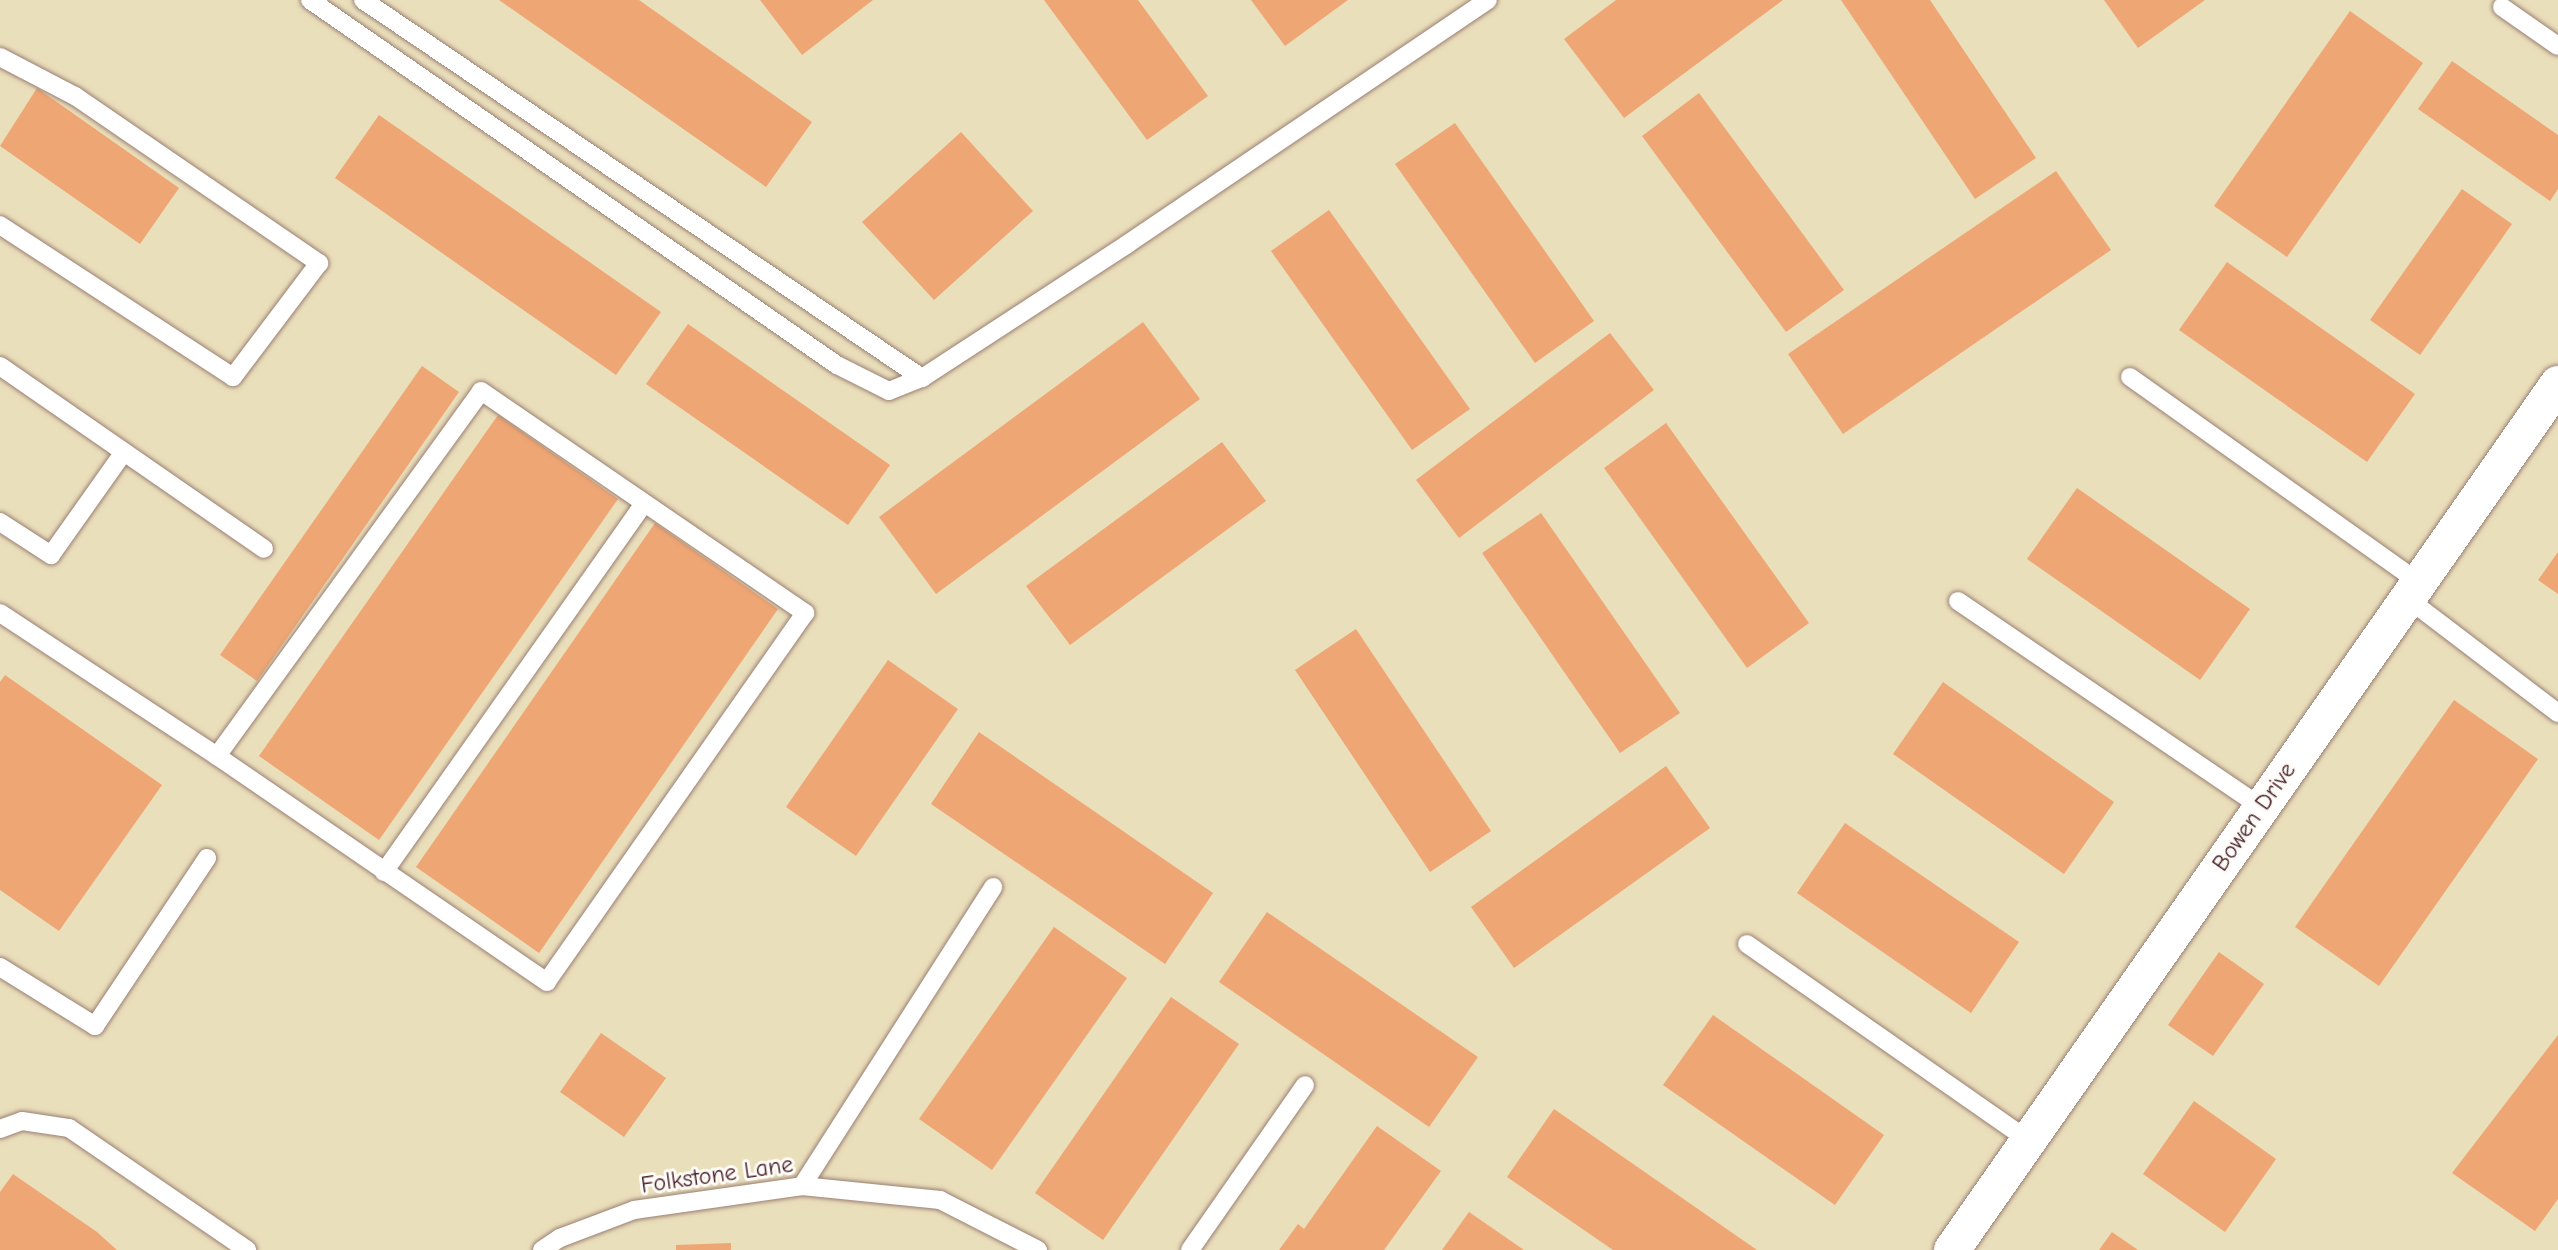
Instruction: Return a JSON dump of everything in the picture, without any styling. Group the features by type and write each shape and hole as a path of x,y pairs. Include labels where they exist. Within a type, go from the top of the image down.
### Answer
{"street":[{"name":"Bowen Drive","path":"1952,1250 2558,384"}],"lane":[{"path":"310,0 837,365 889,391 922,378 1488,0"},
{"path":"363,0 922,378"},
{"path":"2502,7 2558,46"},
{"path":"0,57 75,96 319,263 233,377 0,225"},
{"path":"0,366 264,549"},
{"path":"2130,377 2413,590 2558,713"},
{"path":"0,613 217,756 547,982 805,613 481,391 217,756"},
{"path":"0,522 51,555 124,452"},
{"path":"384,872 644,503"},
{"path":"1958,601 2261,807"},
{"path":"0,967 95,1026 207,858"},
{"path":"802,1186 993,887"},
{"path":"1747,944 2028,1140"},
{"path":"1190,1250 1305,1085"},
{"path":"0,1129 22,1121 69,1128 247,1250"},
{"name":"Folkstone Lane","path":"542,1250 560,1238 634,1210 802,1186 940,1200 1038,1250"}],"building":[{"path":"499,0 639,0 812,122 766,187"},
{"path":"760,0 873,0 802,55"},
{"path":"1044,0 1138,0 1208,96 1147,140"},
{"path":"1251,0 1348,0 1285,46"},
{"path":"1616,0 1783,0 1624,118 1564,39"},
{"path":"1841,0 1930,0 2036,158 1975,199"},
{"path":"2104,0 2205,0 2138,48"},
{"path":"2350,11 2423,63 2287,257 2214,206"},
{"path":"2452,61 2558,135 2558,189 2550,201 2418,109"},
{"path":"37,88 179,188 140,244 0,146"},
{"path":"1699,93 1844,290 1786,332 1642,136"},
{"path":"379,115 661,312 616,375 335,178"},
{"path":"1455,123 1594,321 1535,363 1395,164"},
{"path":"961,132 1033,211 934,300 862,222"},
{"path":"2056,171 2111,250 1843,434 1788,354"},
{"path":"2462,189 2512,224 2420,355 2370,320"},
{"path":"1329,210 1470,409 1412,450 1271,251"},
{"path":"2227,262 2415,394 2367,462 2179,330"},
{"path":"1143,322 1200,399 936,594 879,517"},
{"path":"688,324 890,465 848,525 646,384"},
{"path":"1610,333 1654,390 1459,538 1416,480"},
{"path":"422,366 459,392 257,681 220,655"},
{"path":"498,415 618,499 379,840 259,756"},
{"path":"1666,423 1809,623 1747,668 1604,468"},
{"path":"1222,442 1266,501 1070,645 1026,586"},
{"path":"2077,488 2250,609 2200,680 2027,559"},
{"path":"1541,513 1680,713 1620,753 1482,553"},
{"path":"655,523 778,609 539,953 416,867"},
{"path":"2558,552 2558,594 2538,580"},
{"path":"1356,629 1491,831 1430,872 1295,670"},
{"path":"888,660 958,709 856,856 786,807"},
{"path":"5,675 162,785 59,931 0,890 0,682"},
{"path":"1943,682 2114,802 2064,874 1893,754"},
{"path":"2454,700 2538,759 2379,986 2295,927"},
{"path":"979,732 1213,893 1165,964 931,804"},
{"path":"1666,766 1710,828 1514,968 1471,907"},
{"path":"1845,823 2019,942 1971,1013 1797,893"},
{"path":"1267,912 1478,1057 1429,1127 1219,982"},
{"path":"1054,927 1127,978 992,1170 919,1119"},
{"path":"2219,952 2264,984 2213,1056 2168,1025"},
{"path":"1171,997 1239,1044 1103,1240 1035,1193"},
{"path":"1713,1015 1884,1135 1835,1205 1663,1085"},
{"path":"601,1033 666,1078 624,1137 560,1092"},
{"path":"2558,1035 2558,1199 2535,1231 2452,1173"},
{"path":"2194,1101 2276,1159 2225,1232 2143,1174"},
{"path":"1554,1109 1757,1250 1613,1250 1507,1177"},
{"path":"1377,1126 1441,1171 1384,1250 1279,1250 1298,1224 1304,1229"},
{"path":"13,1174 97,1232 117,1250 0,1250 0,1192"},
{"path":"1469,1212 1524,1250 1442,1250"},
{"path":"2112,1232 2138,1250 2099,1250"},
{"path":"731,1243 731,1250 676,1250 676,1245"}]}
